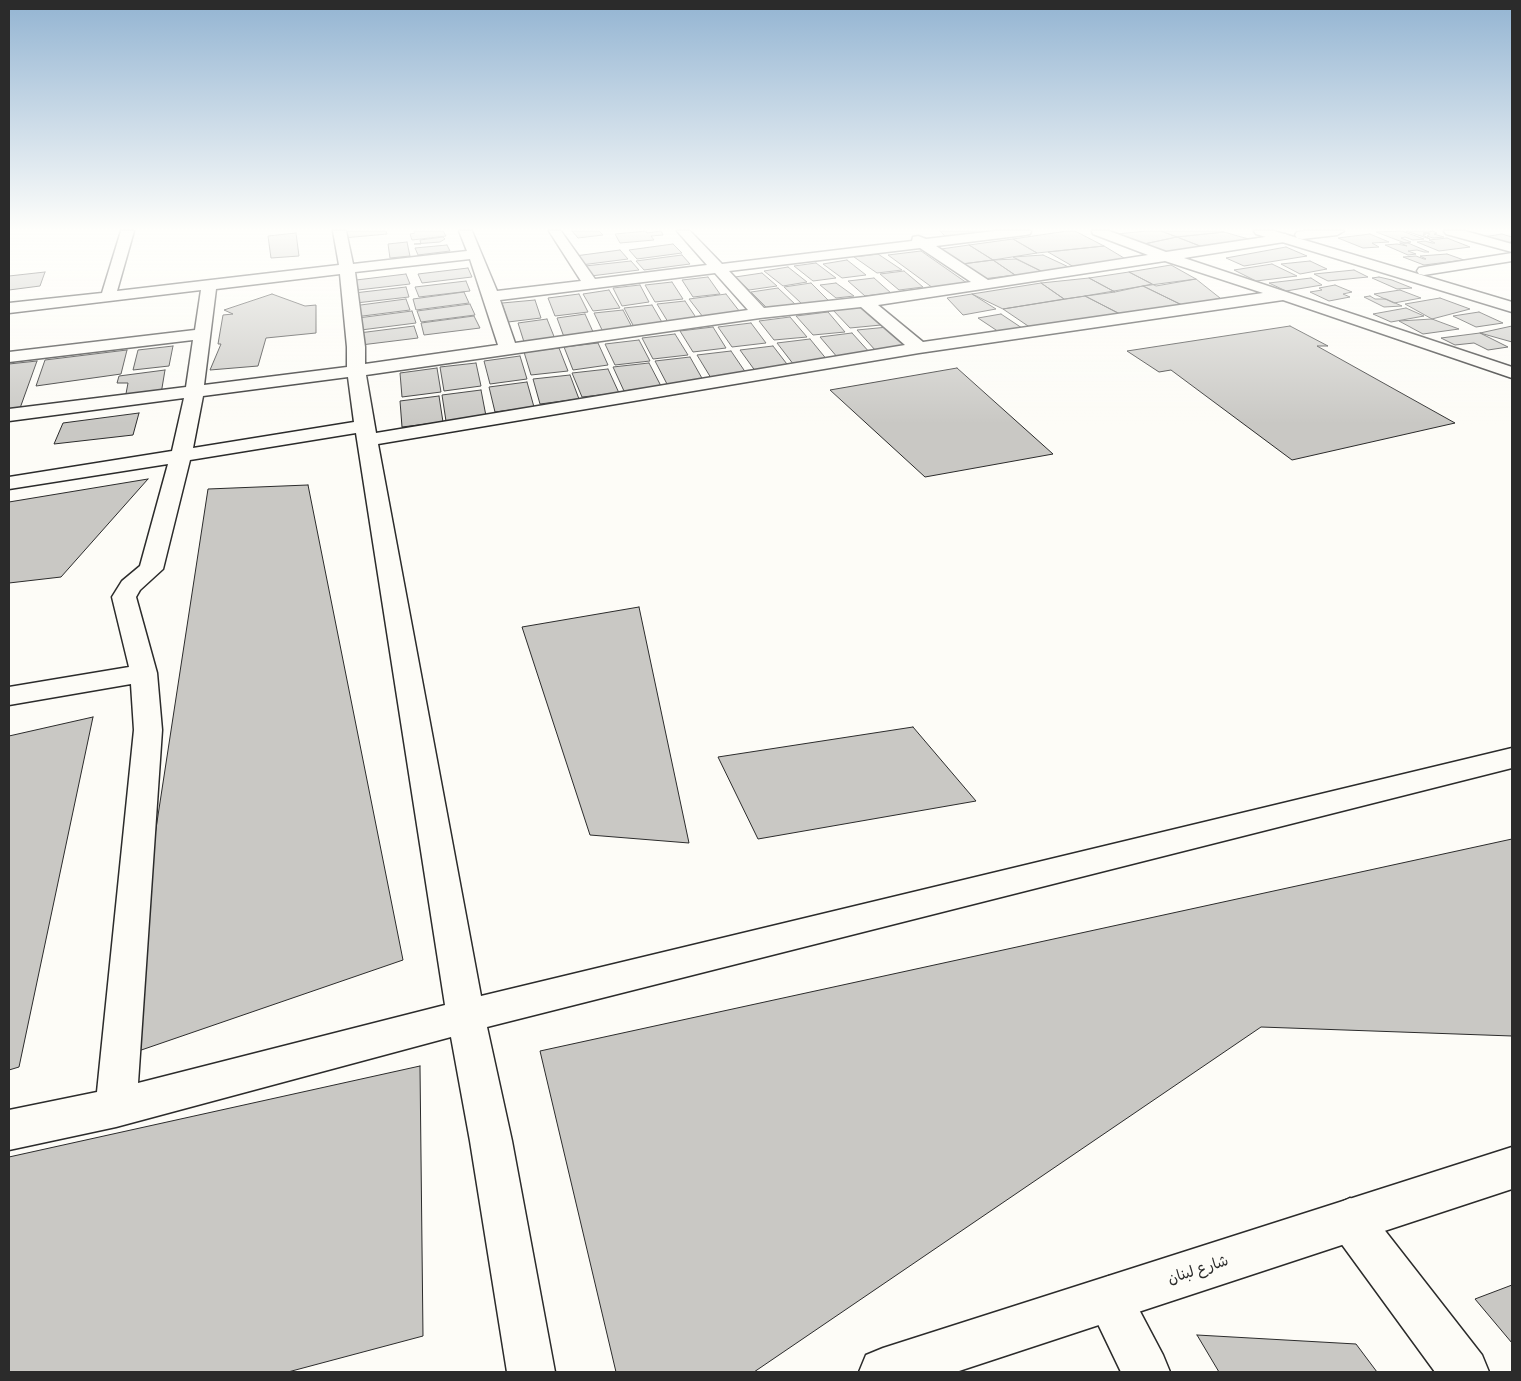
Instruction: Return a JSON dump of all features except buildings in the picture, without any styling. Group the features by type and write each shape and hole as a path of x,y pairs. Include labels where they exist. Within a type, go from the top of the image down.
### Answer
{"street":[{"path":"9,308 122,295"},
{"path":"116,1108 148,730 144,673 124,597 131,586 151,568 181,455 194,393 208,295"},
{"path":"350,295 356,347 356,370 466,1017 491,1141 531,1372"},
{"path":"496,295 491,296 508,349"},
{"path":"744,295 760,313"},
{"path":"9,415 194,393 760,313 911,295"},
{"path":"9,483 181,455 367,433 919,348 1281,295"},
{"path":"1285,295 1512,373"},
{"path":"1477,295 1512,307"},
{"path":"865,302 919,348"},
{"path":"9,357 203,334"},
{"path":"9,696 144,673"},
{"path":"9,1130 116,1108 508,1005 1512,758"},
{"name":"شارع لبنان","path":"883,1372 1512,1168"},
{"path":"1350,1220 1464,1372"},
{"path":"1108,1299 1146,1372"}]}
